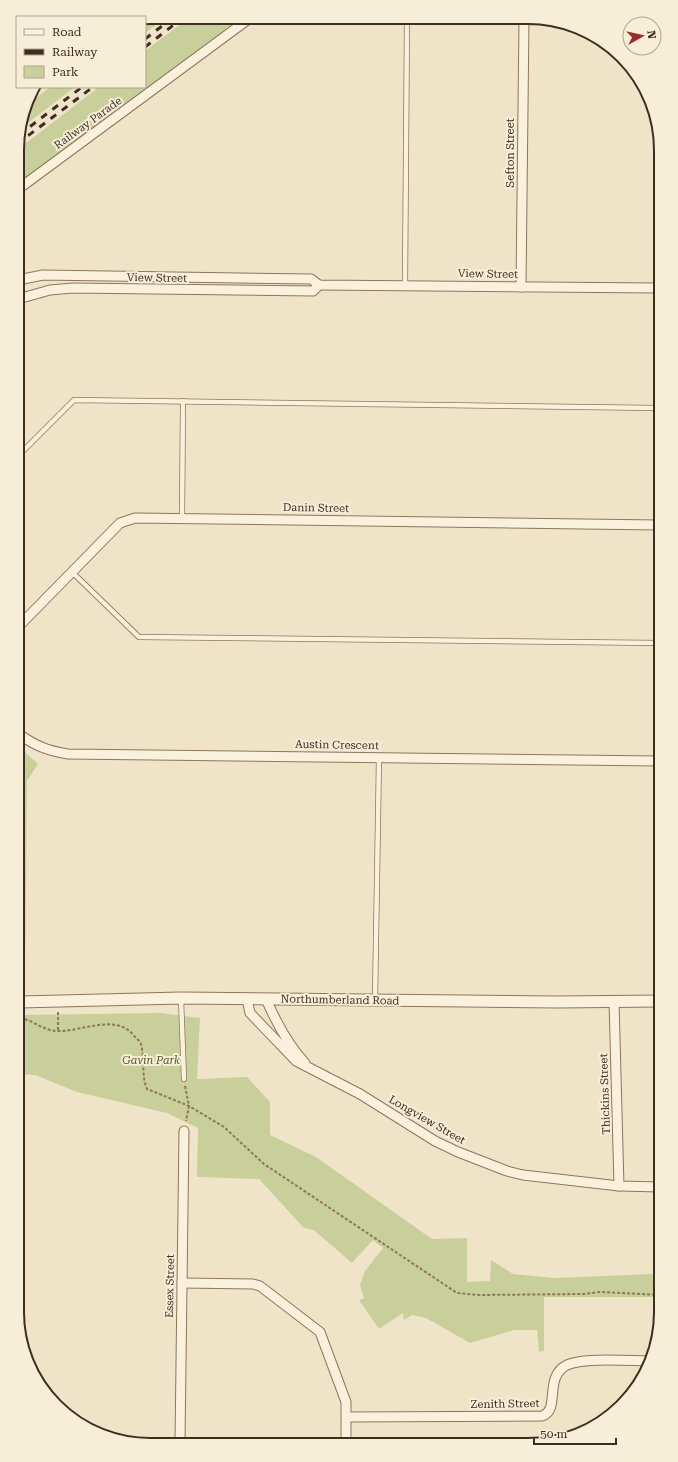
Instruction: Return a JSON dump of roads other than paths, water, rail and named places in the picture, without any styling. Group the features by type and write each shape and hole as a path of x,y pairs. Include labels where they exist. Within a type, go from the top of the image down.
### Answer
{"street":[{"name":"Railway Parade","path":"24,186 242,24"},
{"name":"Sefton Street","path":"521,287 524,24"},
{"name":"View Street","path":"24,279 43,275 311,279 319,285 654,288"},
{"name":"View Street","path":"24,297 37,293 72,288 313,291 319,285"},
{"name":"Danin Street","path":"24,621 120,523 135,518 654,525"},
{"name":"Austin Crescent","path":"24,737 46,750 68,754 654,761"},
{"name":"Northumberland Road","path":"24,1002 181,998 654,1001"},
{"name":"Longview Street","path":"247,999 250,1013 296,1061 360,1094 435,1141 458,1152 507,1171 523,1175 619,1186 654,1187"},
{"name":"Longview Street","path":"266,999 272,1014 293,1049 308,1066"},
{"name":"Thickins Street","path":"614,1001 619,1186"},
{"name":"Essex Street","path":"180,1438 184,1130"},
{"path":"182,1283 253,1284 260,1286 315,1327 328,1350 346,1402 346,1438"},
{"name":"Zenith Street","path":"347,1417 542,1416 547,1414 552,1406 552,1390 555,1376 568,1364 582,1362 643,1361"}],"lane":[{"path":"405,285 407,24"},
{"path":"24,450 74,400 654,408"},
{"path":"182,519 183,401"},
{"path":"72,572 139,637 654,643"},
{"path":"376,1000 378,758"},
{"path":"181,998 184,1079"}],"railway":[{"path":"146,38 165,24"},
{"path":"146,46 175,24"},
{"path":"26,130 81,88"},
{"path":"24,138 92,88"}],"park label":[{"name":"Gavin Park","path":"151,1060"}]}
